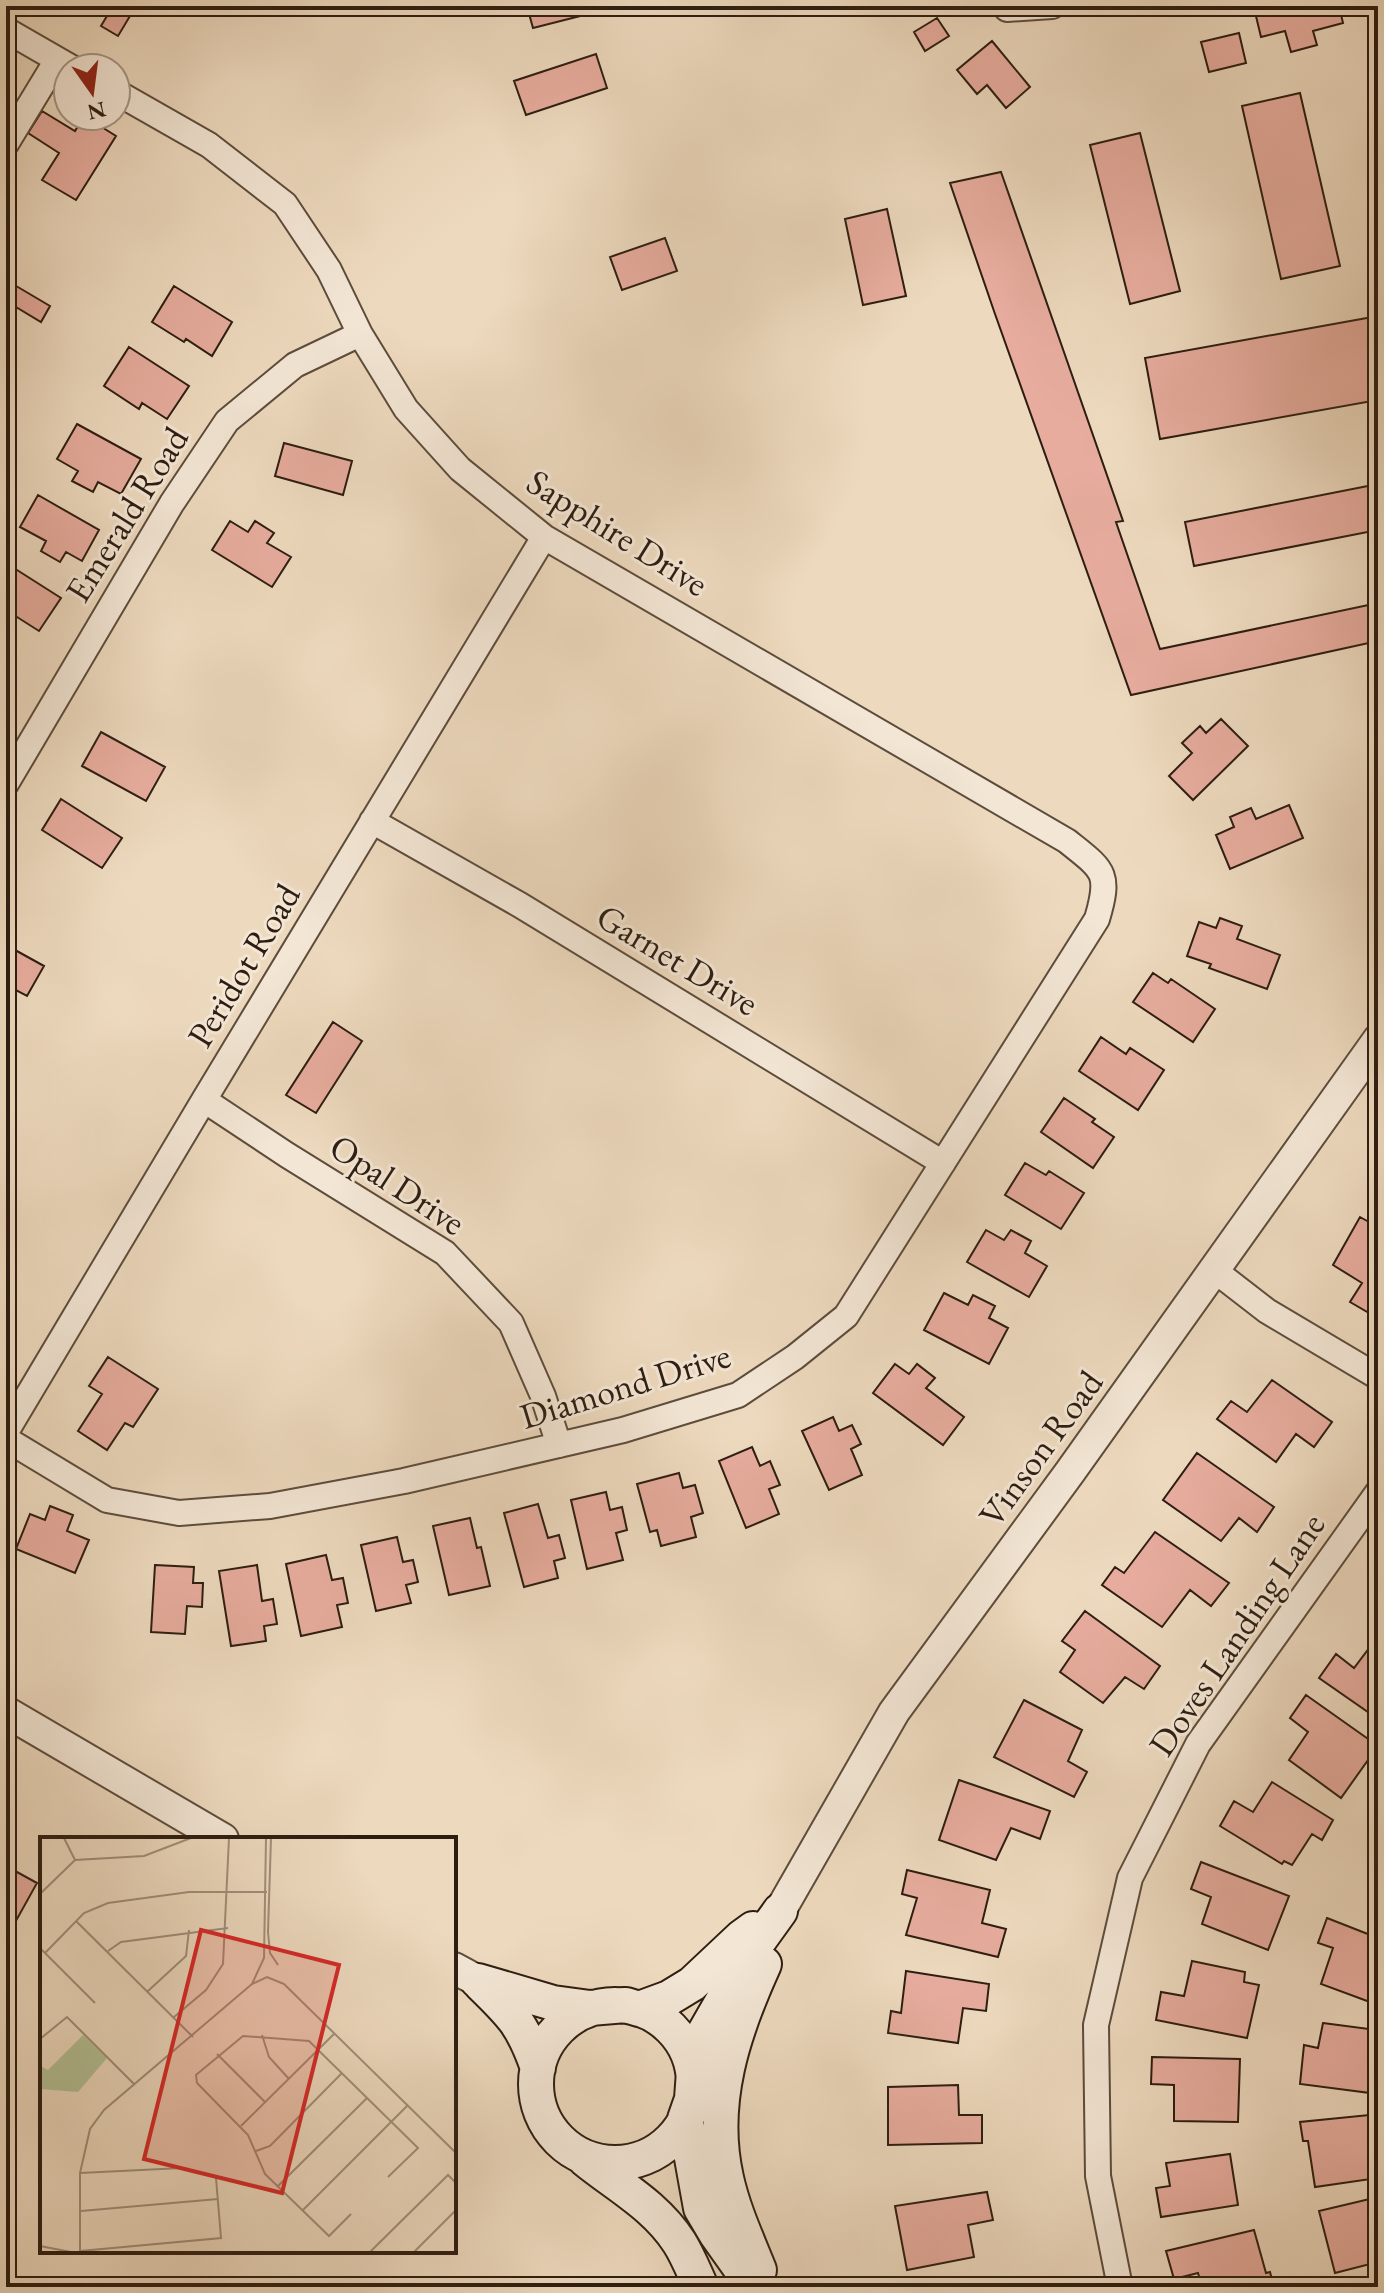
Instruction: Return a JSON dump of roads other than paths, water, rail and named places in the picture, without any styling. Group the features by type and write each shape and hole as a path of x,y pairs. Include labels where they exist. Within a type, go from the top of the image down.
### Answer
{"main road":[{"path":"639,2009 669,1998 692,1984 742,1937 780,1911"},
{"path":"764,2287 725,2177 720,2120 727,2060 770,1951 780,1911"},
{"path":"576,2152 600,2161 634,2160 664,2145 676,2133 692,2099 695,2057 701,2039 752,1950 780,1911"},
{"path":"466,1975 553,2003 590,2008 626,2005 653,2015 676,2034 685,2048 694,2077"},
{"path":"466,1975 519,2022 538,2068"},
{"path":"590,2008 570,2019 547,2043 538,2068 536,2092 540,2108 557,2137 660,2218 679,2242 701,2287"},
{"path":"685,2119 701,2208 754,2287"}],"street":[{"path":"1007,9 1052,6"},
{"path":"6,30 52,57"},
{"path":"6,144 52,82"},
{"name":"Sapphire Drive","path":"132,101 209,145 285,204 329,270 360,334 406,409 460,469 544,537 1067,841"},
{"name":"Emerald Road","path":"6,784 172,503 227,421 295,365 360,334"},
{"name":"Peridot Road","path":"6,1432 544,537"},
{"name":"Garnet Drive","path":"372,821 520,905 943,1163"},
{"name":"Diamond Drive","path":"6,1439 107,1500 179,1513 285,1503 404,1481 623,1430 738,1395 795,1357 846,1316 1097,919 1106,889 1097,865 1067,841"},
{"name":"Vinson Road","path":"780,1911 894,1712 1378,1040"},
{"name":"Opal Drive","path":"204,1100 445,1253 511,1323 543,1396 559,1445"},
{"path":"1214,1270 1267,1311 1378,1377"},
{"name":"Doves Landing Lane","path":"1120,2287 1098,2176 1096,2025 1130,1878 1198,1744 1378,1492"},
{"path":"6,1712 220,1837"}]}
